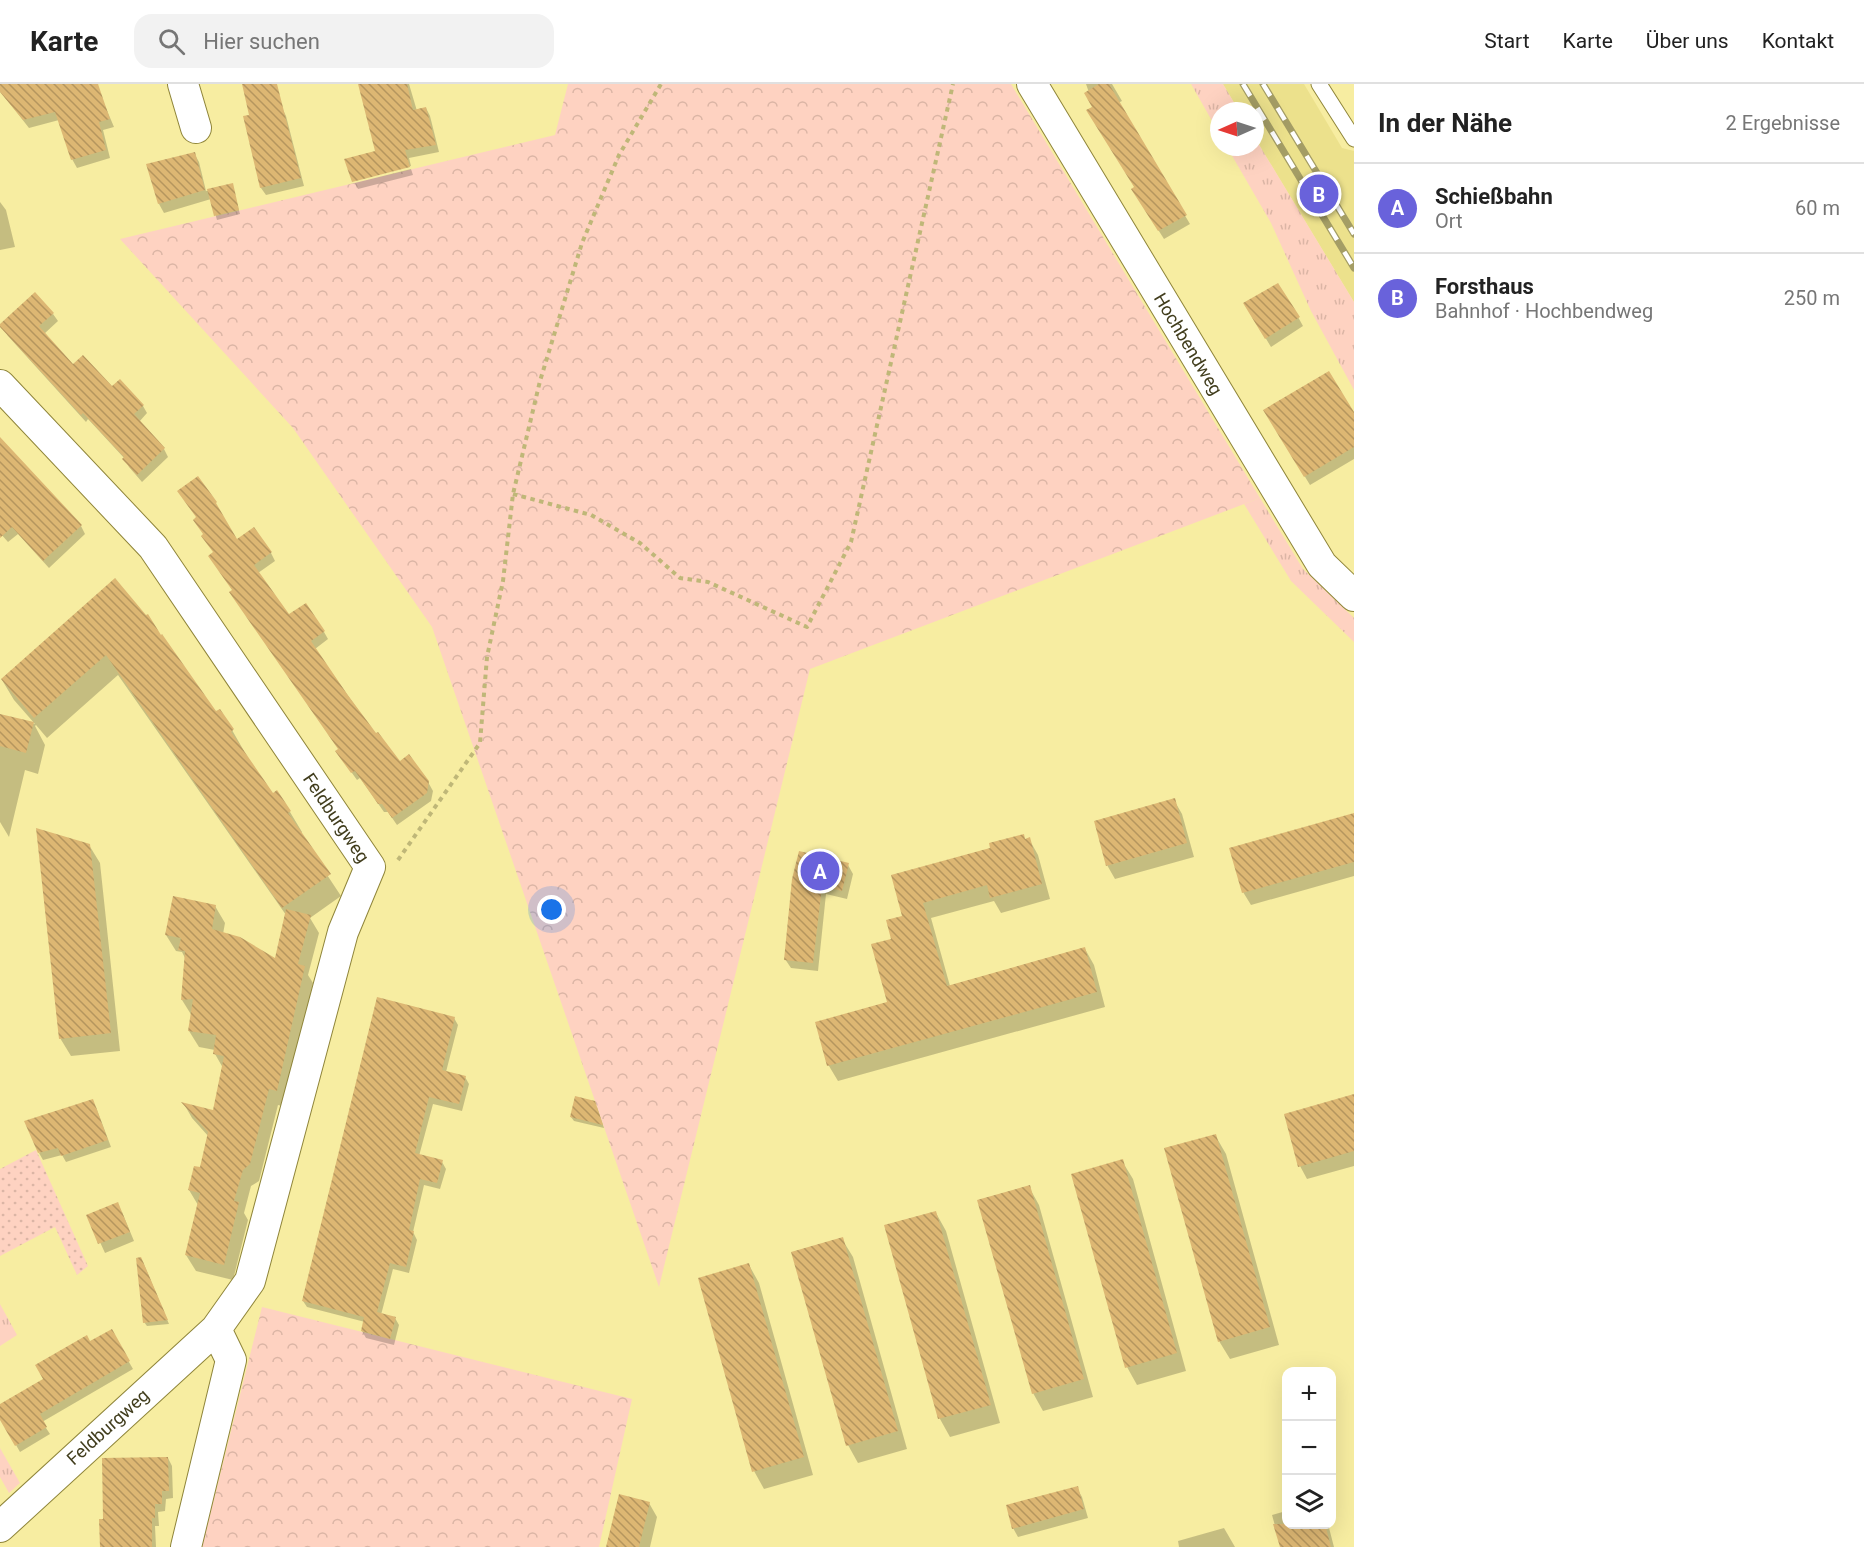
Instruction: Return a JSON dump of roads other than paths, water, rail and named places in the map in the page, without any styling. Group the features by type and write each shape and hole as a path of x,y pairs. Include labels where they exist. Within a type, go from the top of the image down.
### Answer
{"street":[{"path":"183,84 196,128"},
{"name":"Hochbendweg","path":"1032,84 1322,565 1354,596"},
{"name":"Feldburgweg","path":"0,385 153,547 370,867 344,932 250,1281 216,1329 0,1527"},
{"path":"186,1547 231,1360 216,1329"}],"lane":[{"path":"1319,84 1354,139"}],"railway":[{"path":"1243,84 1354,268"},
{"path":"1263,84 1354,234"}],"place":[{"name":"Forsthaus","path":"1319,194"},
{"name":"Schießbahn","path":"820,871"}]}
